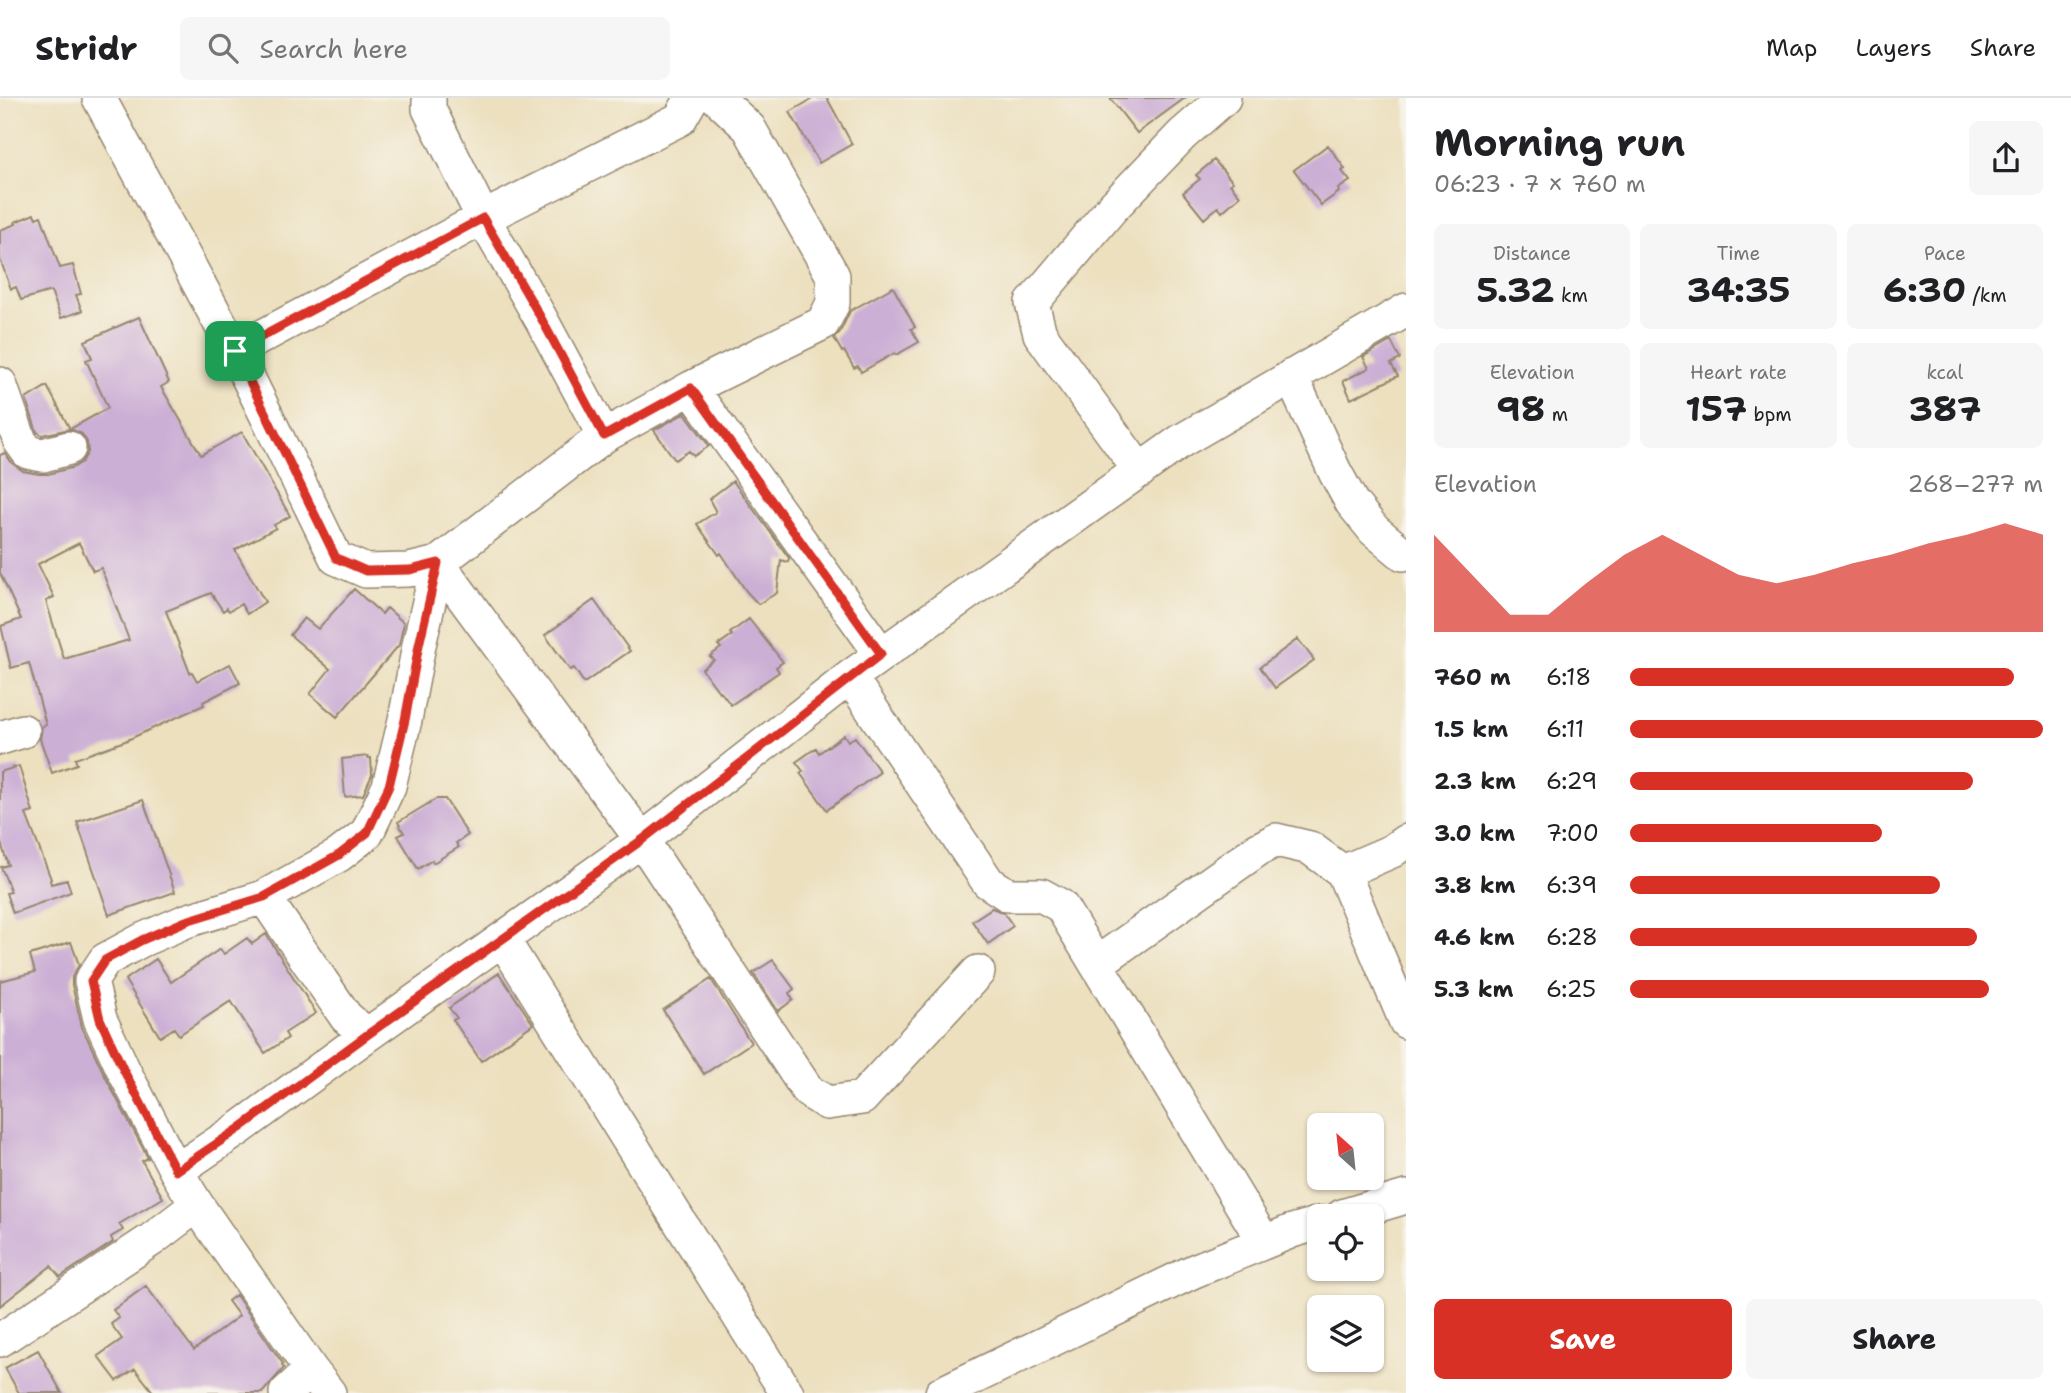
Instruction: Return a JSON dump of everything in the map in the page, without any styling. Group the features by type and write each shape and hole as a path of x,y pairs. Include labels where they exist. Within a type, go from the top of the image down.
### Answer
{"street":[{"path":"99,98 235,351 336,558 366,571 410,570 438,563 604,436 691,388 823,323 833,303 833,276 749,128 718,98"},
{"path":"429,98 429,109 483,218 541,318 604,436"},
{"path":"235,351 483,218 680,119 692,98"},
{"path":"1140,471 1040,334 1032,303 1112,208 1182,135 1224,98"},
{"path":"176,1171 642,840 849,677 1181,441 1406,310"},
{"path":"1292,376 1335,472 1352,503 1374,530 1405,555"},
{"path":"0,384 20,441 29,452 43,455 69,448"},
{"path":"691,388 881,654"},
{"path":"438,563 642,840 808,1091 827,1103 862,1098 978,972"},
{"path":"285,1393 320,1381 176,1171 100,1019 91,981 105,960 142,940 186,921 264,897 339,855 367,833 389,786 438,563"},
{"path":"849,677 988,882 1008,895 1041,895 1061,906 1264,1242"},
{"path":"1096,964 1257,850 1276,840 1310,848 1343,872 1406,1022"},
{"path":"1343,872 1392,851 1406,842"},
{"path":"264,897 346,1017 367,1035"},
{"path":"503,940 787,1393"},
{"path":"1382,1204 1406,1197"},
{"path":"0,1340 151,1240 197,1205"},
{"path":"942,1393 1194,1271 1307,1227"}],"building":[{"path":"814,98 827,98 852,144 819,163 790,112"},
{"path":"1110,98 1185,98 1137,133"},
{"path":"1328,145 1350,181 1321,205 1294,170"},
{"path":"1214,160 1233,182 1230,184 1240,196 1222,212 1218,207 1204,219 1183,193 1200,179 1196,175"},
{"path":"34,214 36,218 41,216 60,268 73,265 81,294 76,295 82,311 61,318 51,291 21,300 16,287 11,289 0,259 0,230"},
{"path":"893,287 915,327 911,329 919,342 861,372 858,366 854,368 834,338 840,332 850,311"},
{"path":"139,317 169,382 161,387 201,455 242,432 290,516 274,525 276,528 235,550 265,602 247,614 241,604 229,611 227,608 223,611 211,593 166,611 190,673 192,672 197,681 230,664 240,683 203,702 204,705 125,741 75,759 77,764 52,773 40,739 42,726 46,725 29,663 11,668 1,626 21,619 0,573 0,455 5,453 12,463 23,471 39,474 74,467 82,462 88,452 87,442 82,434 70,429 108,408 86,360 92,358 85,341","holes":["79,543 93,571 101,568 129,640 64,659 46,601 54,597 38,564"]},
{"path":"1391,341 1400,359 1391,364 1398,376 1351,399 1343,381 1369,368 1363,357"},
{"path":"47,386 70,429 42,435 37,432 26,399"},
{"path":"685,413 709,446 694,456 689,451 675,460 654,430"},
{"path":"733,481 789,558 788,562 781,560 777,593 758,604 697,524 716,512 709,499"},
{"path":"354,589 382,614 387,608 404,623 399,645 337,717 310,694 330,669 290,635 304,618 318,629"},
{"path":"594,600 630,651 584,683 574,668 570,670 545,635"},
{"path":"749,619 783,662 776,667 779,672 731,705 702,669 714,660 710,656 721,648 718,645"},
{"path":"1298,639 1314,660 1275,688 1260,667"},
{"path":"844,735 848,741 855,737 880,772 827,810 800,773 803,771 796,762 816,748 819,753"},
{"path":"368,756 371,758 372,775 363,795 345,797 342,759"},
{"path":"19,766 33,812 26,814 51,884 67,880 71,892 13,913 6,893 11,892 1,867 8,865 0,840 0,772"},
{"path":"436,799 445,799 468,835 456,843 459,847 418,869 398,836 404,833 398,822"},
{"path":"143,800 175,892 109,915 77,822"},
{"path":"992,908 1004,913 1013,926 988,944 972,921"},
{"path":"266,934 316,1013 285,1033 288,1038 265,1053 231,1001 179,1035 174,1028 160,1037 125,980 156,959 171,982 220,949 224,954 247,938 252,944"},
{"path":"71,942 79,965 72,977 72,985 82,1027 148,1158 142,1161 163,1198 119,1224 123,1230 111,1237 113,1242 60,1277 51,1266 0,1306 0,981 35,972 30,955"},
{"path":"773,960 794,989 789,993 793,1000 778,1011 753,973"},
{"path":"499,973 533,1024 481,1061 453,1020 457,1018 449,1008"},
{"path":"711,979 751,1043 704,1074 663,1010"},
{"path":"146,1286 194,1350 239,1316 228,1301 236,1295 284,1368 262,1393 154,1393 135,1369 117,1381 98,1356 122,1339 111,1324 119,1318 113,1310"},
{"path":"38,1350 62,1393 19,1393 5,1368"}],"route":[{"path":"483,218 541,318 604,436 691,388 881,654 642,840 176,1171 100,1019 91,981 105,960 142,940 186,921 264,897 339,855 367,833 389,786 438,563 410,570 366,571 336,558 235,351 483,218"}]}
